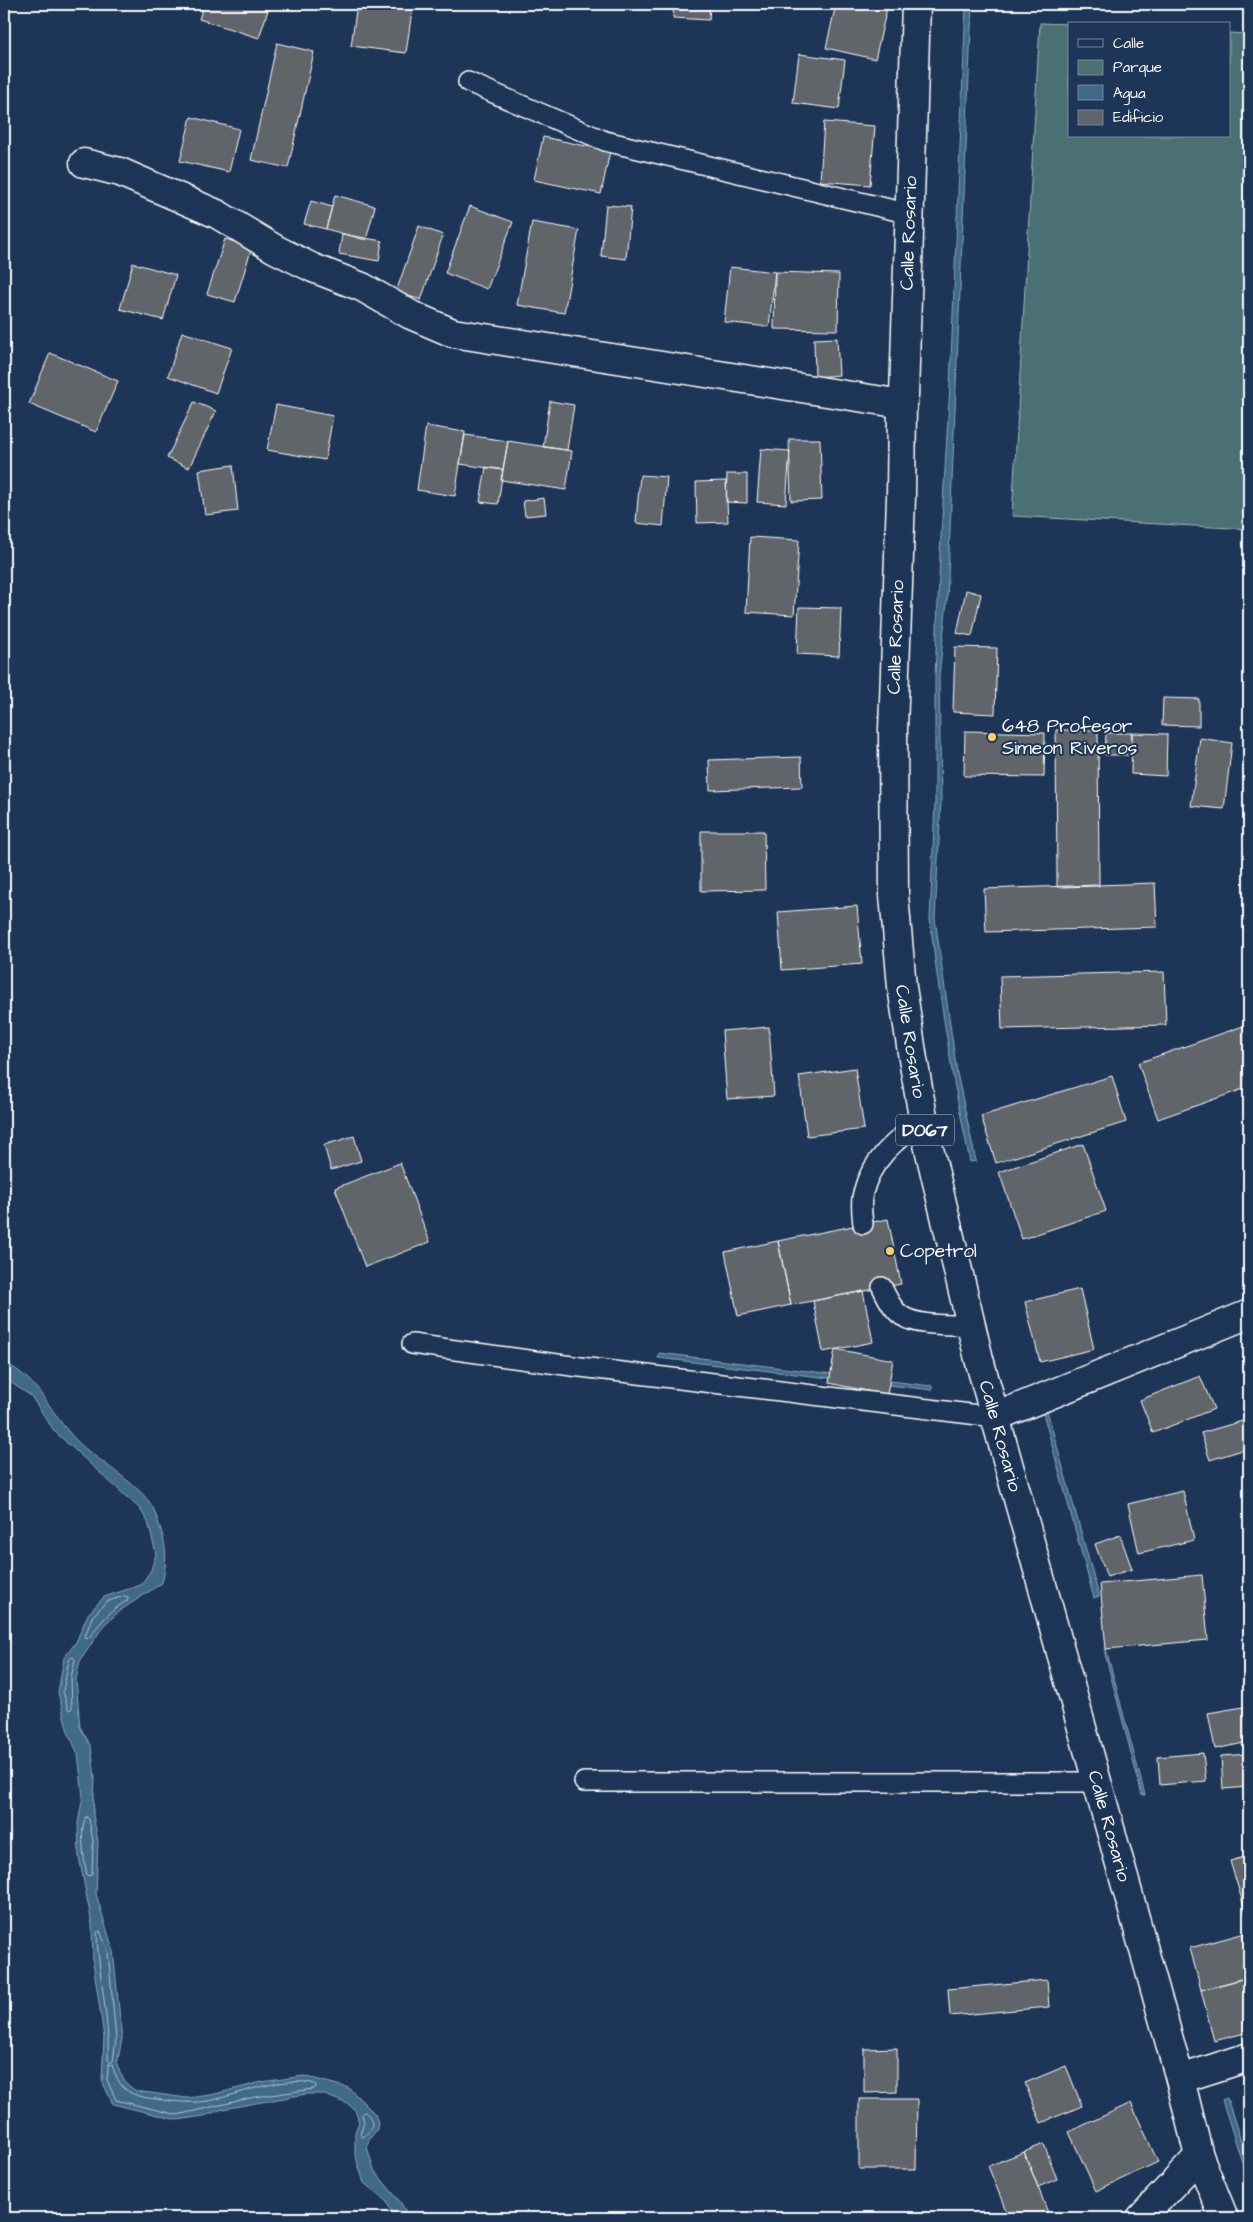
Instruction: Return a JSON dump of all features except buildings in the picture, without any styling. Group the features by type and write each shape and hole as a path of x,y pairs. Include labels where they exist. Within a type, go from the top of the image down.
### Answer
{"main road":[{"name":"Calle Rosario","path":"916,4 893,730 894,895 902,987 923,1118 971,1326 1180,2079 1198,2156 1224,2218"},
{"path":"84,163 120,172 216,214 275,249 313,268 362,287 411,315 453,333 902,404"},
{"path":"995,1417 1249,1314"},
{"path":"1180,2079 1249,2057"},
{"path":"1140,2218 1198,2156"}],"lane":[{"path":"468,82 605,141 910,214"},
{"path":"863,1224 862,1195 872,1168 888,1147 923,1118"},
{"path":"882,1287 887,1298 901,1315 919,1322 971,1326"},
{"path":"412,1344 582,1367 995,1417"},
{"path":"584,1782 1097,1782"}],"green space":[{"path":"1040,23 1068,24 1068,138 1230,138 1230,33 1249,34 1249,529 1012,516"}],"water":[{"path":"966,4 972,4 947,601 939,676 941,801 935,919 957,1073 976,1161 970,1162 953,1077 930,920 935,802 935,677 950,385"},
{"path":"659,1353 932,1386 932,1390 658,1358"},
{"path":"4,1362 17,1370 36,1388 66,1429 84,1448 139,1490 147,1499 156,1513 165,1550 165,1569 162,1583 121,1610 104,1625 80,1661 76,1679 80,1727 91,1746 95,1777 93,1815 98,1841 96,1894 113,1950 122,2039 117,2064 120,2073 127,2084 136,2091 187,2098 211,2095 262,2082 304,2076 349,2088 375,2114 378,2123 377,2129 369,2140 367,2147 374,2170 401,2203 409,2218 395,2218 386,2201 364,2183 355,2154 355,2132 359,2122 355,2110 348,2104 322,2094 306,2094 223,2109 204,2116 177,2120 113,2104 102,2081 104,2037 93,1962 92,1924 79,1857 78,1823 83,1796 78,1754 68,1732 58,1692 64,1658 76,1642 88,1614 104,1597 141,1585 151,1570 156,1554 148,1522 140,1509 55,1432 31,1396 4,1378"},
{"path":"1044,1400 1099,1596 1094,1598 1040,1402"},
{"path":"1106,1649 1145,1795 1142,1795 1104,1650"},
{"path":"1227,2098 1249,2166 1249,2184 1222,2100"}],"place":[{"name":"648 Profesor Simeon Riveros","path":"992,737"},
{"name":"Copetrol","path":"890,1251"}]}
